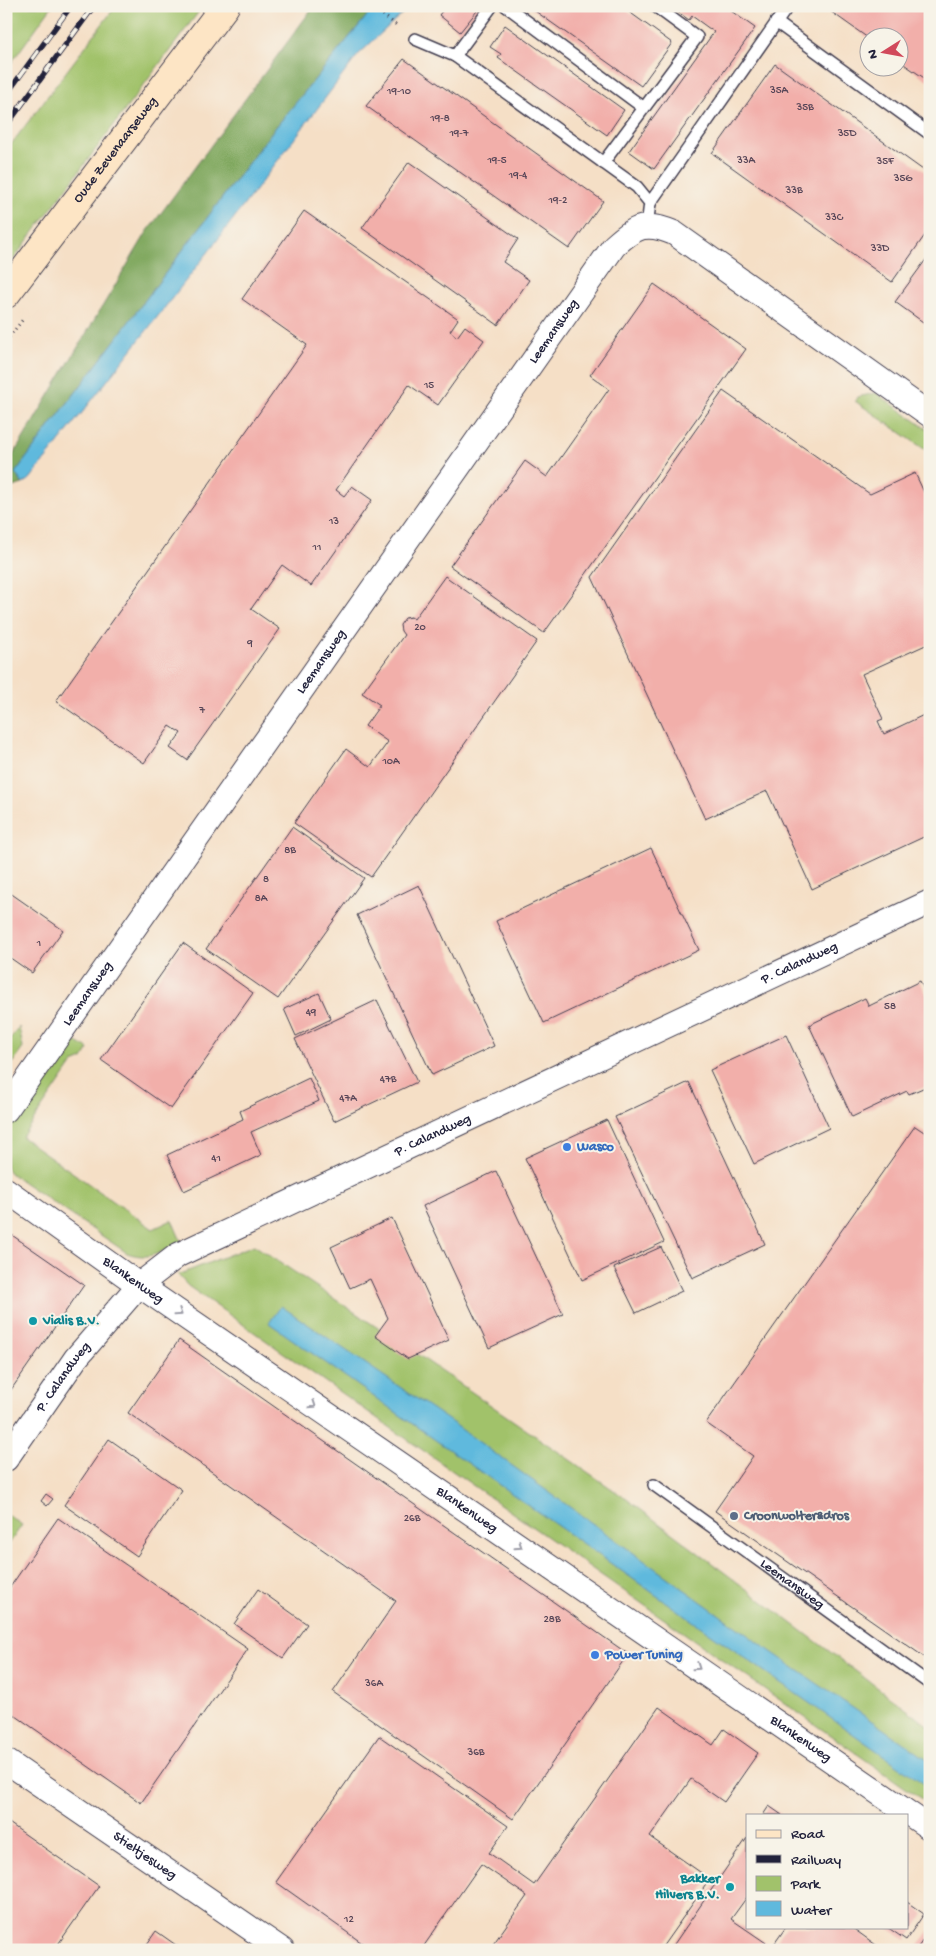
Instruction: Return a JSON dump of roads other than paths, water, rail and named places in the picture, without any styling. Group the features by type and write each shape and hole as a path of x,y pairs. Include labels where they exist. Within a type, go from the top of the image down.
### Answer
{"street":[{"name":"Oude Zevenaarseweg","path":"6,294 225,6"},
{"path":"647,226 658,226 674,233 930,415"},
{"name":"Leemansweg","path":"6,1110 614,246 629,232 647,226"},
{"name":"P. Calandweg","path":"6,1459 76,1358 139,1285 178,1255 930,902"},
{"name":"Blankenweg","path":"6,1190 139,1285 930,1828"},
{"name":"Stieltjesweg","path":"6,1760 282,1950"}],"lane":[{"path":"455,56 492,6"},
{"path":"506,6 644,108"},
{"path":"603,163 696,37 656,6"},
{"path":"647,226 650,203 776,22 784,7"},
{"path":"776,22 930,134"},
{"path":"415,38 455,56 637,187 650,203"},
{"name":"Leemansweg","path":"654,1485 930,1684"}],"water":[{"path":"375,6 410,6 358,55 206,255 30,479 23,484 15,473 271,133"},
{"path":"281,1306 454,1424 770,1651 930,1761 930,1788 269,1323"}],"railway":[{"path":"6,95 71,6"},
{"path":"6,126 94,6"}],"place":[{"name":"Wasco","path":"567,1147"},
{"name":"Vialis B.V.","path":"33,1321"},
{"name":"Croonwolter&dros","path":"734,1516"},
{"name":"Power Tuning","path":"595,1655"},
{"name":"Bakker Hilvers B.V.","path":"730,1887"}]}
